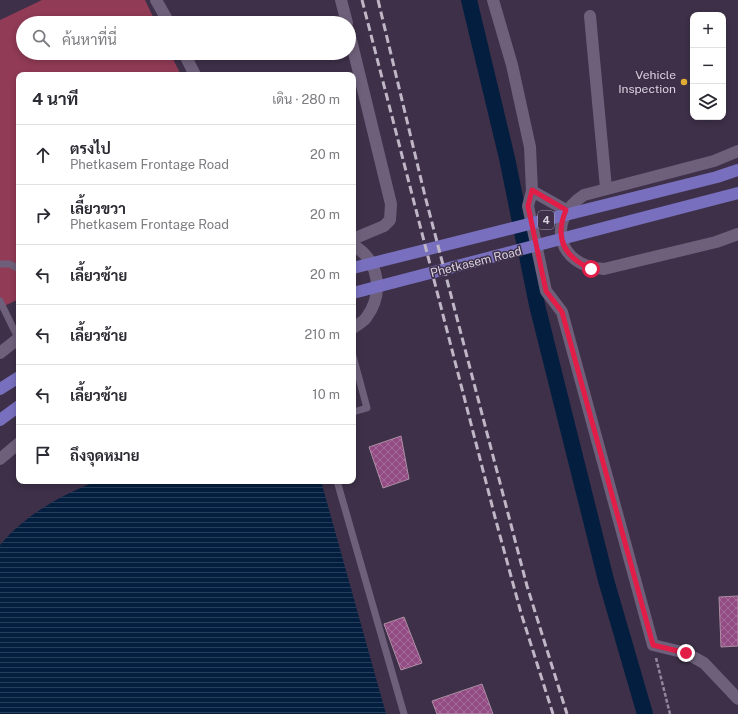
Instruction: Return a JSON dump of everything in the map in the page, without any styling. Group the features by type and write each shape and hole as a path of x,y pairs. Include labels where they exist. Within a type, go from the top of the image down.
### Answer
{"main road":[{"name":"Phetkasem Road","path":"356,267 717,177 738,170"},
{"name":"Phetkasem Road","path":"356,292 738,193"},
{"path":"0,389 16,379"},
{"path":"0,420 16,407"}],"street":[{"path":"156,0 165,16"},
{"path":"341,0 345,16"},
{"path":"493,0 512,65 530,147 532,190 528,206 546,291 562,312 653,645 686,653 704,663 738,699"},
{"path":"590,16 606,188"},
{"path":"188,60 194,72"},
{"path":"356,60 391,204 390,220 384,226 356,238"},
{"path":"738,152 714,161 606,188 584,195 574,201 566,210 560,233 563,245 570,256 580,264 591,269 604,269 716,242 738,234"},
{"path":"532,190 566,210"},
{"path":"356,248 368,257 374,267 378,291 373,306 365,320 356,326"},
{"path":"0,352 16,340"},
{"path":"0,459 16,446"}],"lane":[{"path":"0,264 10,264 16,267"},
{"path":"0,301 16,332"},
{"path":"356,367 367,408 356,411"},
{"path":"338,484 404,714"}],"path":[{"path":"653,645 670,714"}],"shaded area":[{"path":"42,0 145,0 153,16 16,16 16,60 174,60 180,72 16,72 16,300 0,308 0,20"}],"water":[{"path":"90,484 322,484 386,714 0,714 0,545 32,515 57,499"}],"building":[{"path":"401,436 409,479 383,488 369,447"},
{"path":"738,596 738,646 721,647 719,597"},
{"path":"404,617 422,663 401,670 384,624"},
{"path":"482,684 493,714 437,714 432,701"}],"waterway":[{"path":"469,0 507,158 537,305 606,580 645,714"}],"railway":[{"path":"362,0 496,521 521,613 553,714"},
{"path":"378,0 425,196 527,586 567,714"}],"place":[{"name":"Vehicle Inspection","path":"684,82"}],"route":[{"path":"591,269 580,264 570,256 563,245 560,233 566,210 532,190 528,206 546,291 562,312 653,645 686,653"}]}
